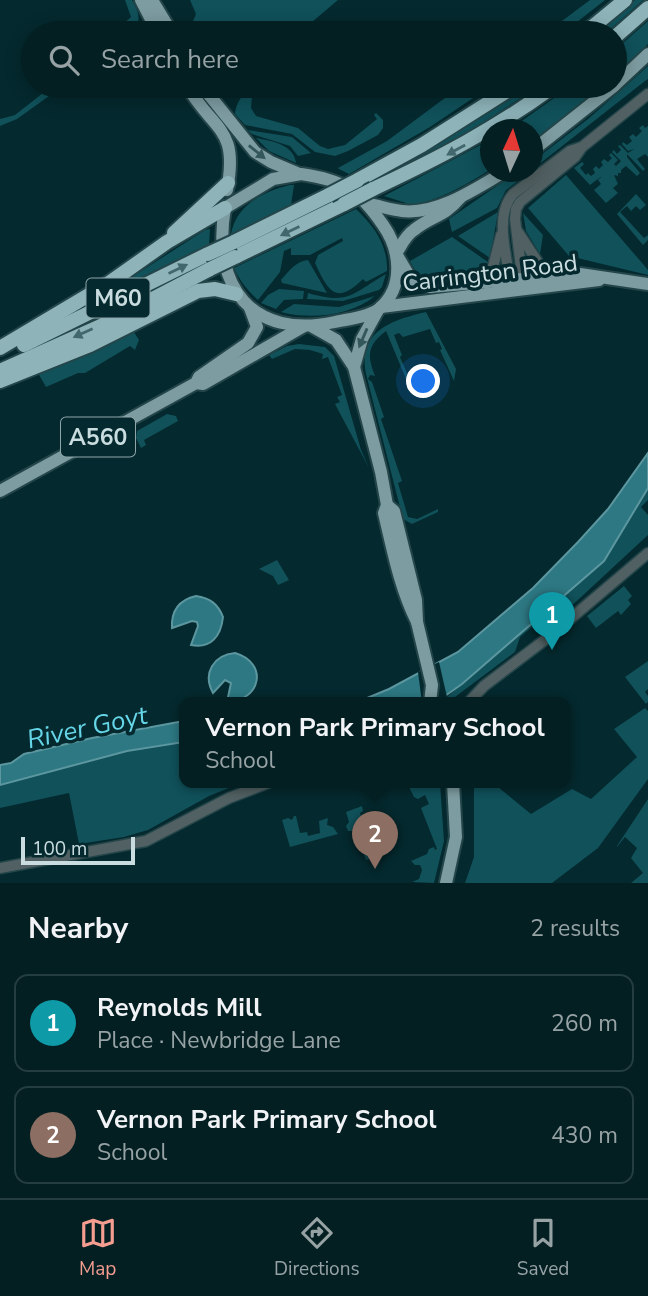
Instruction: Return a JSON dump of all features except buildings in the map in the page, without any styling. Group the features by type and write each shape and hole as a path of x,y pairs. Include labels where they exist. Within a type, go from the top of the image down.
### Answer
{"highway":[{"path":"600,21 625,0"},
{"path":"627,26 648,8"},
{"name":"M60","path":"7,358 32,349 208,254 358,180 422,145 496,98"},
{"name":"M60","path":"7,358 101,326 344,204 371,196 451,153 514,116 538,98"},
{"name":"M60","path":"167,242 229,179"},
{"name":"M60","path":"32,349 108,283 167,242 225,208"},
{"name":"M60","path":"32,349 90,345 198,291 215,289 236,294"},
{"name":"M60","path":"0,381 7,358"}],"main road":[{"path":"141,0 152,21"},
{"path":"152,0 165,21"},
{"path":"627,74 648,54"},
{"path":"196,98 229,144 231,159 222,253 227,275 236,294 264,316 308,326 335,340 354,367 387,505 384,513 397,571 406,600 417,622 436,697"},
{"path":"212,98 255,152 271,162 411,211 460,198 487,182"},
{"path":"543,143 599,98"},
{"path":"225,208 273,179 301,174"},
{"name":"Carrington Road","path":"371,196 411,279 425,286 474,282 517,285 586,283 604,279"},
{"path":"354,367 362,339 392,292 397,254 408,235 415,228 449,211 460,198"},
{"name":"Carrington Road","path":"308,326 379,309 517,285 547,276 580,274 648,284"},
{"name":"A560","path":"0,491 196,383 199,377 248,343 255,333 256,321 250,307"},
{"name":"A560","path":"196,383 203,384 308,326"},
{"path":"446,883 456,837 453,788"}],"street":[{"path":"517,285 515,214 520,202 648,94"},
{"path":"474,282 493,267 504,232 505,208 513,194 570,151 582,147"},
{"path":"516,229 547,276"},
{"path":"504,232 517,285"},
{"path":"475,697 648,552"},
{"path":"0,868 146,841 229,797 254,788"}],"shaded area":[{"path":"125,0 132,0 138,13 138,21 126,21 131,17"},
{"path":"190,0 338,0 313,21 193,21 196,14"},
{"path":"590,0 605,0 578,21 562,21"},
{"path":"635,0 643,0 619,21 608,21"},
{"path":"648,21 648,44 627,64 627,39"},
{"path":"648,66 648,79 627,95 627,85"},
{"path":"37,98 46,98 17,119 0,126 0,119 15,115"},
{"path":"241,98 252,98 251,108 256,116 298,128 320,146 328,149 345,145 377,119 374,115 376,113 383,120 383,128 378,135 335,156 315,152 292,134 245,125 235,114"},
{"path":"445,98 473,98 430,127 349,174 338,168 387,141"},
{"path":"503,98 521,98 489,119 480,119 480,125 449,145 412,162 410,158"},
{"path":"554,98 589,98 543,135 543,119 524,119"},
{"path":"612,98 624,98 543,161 543,153"},
{"path":"643,125 645,128 648,126 648,157 645,154 637,159 645,169 643,171 627,154 640,173 637,176 626,166 618,176 614,175 618,184 613,188 618,193 606,203 594,190 601,184 598,180 602,176 590,185 574,168 582,162 584,164 580,168 586,175 588,173 591,176 595,173 593,169 596,166 599,169 603,165 601,162 604,159 608,162 612,158 609,155 611,153 618,160 614,164 616,166 621,161 612,152 614,150 617,154 621,150 618,146 620,145 628,153 634,149 628,151 622,144 623,142 627,145 632,141 629,137 633,134 636,137 642,131 639,128"},
{"path":"248,130 292,137 311,153 298,156 290,146 252,134"},
{"path":"256,138 275,142 286,148 296,163 269,151"},
{"path":"480,145 480,176 460,187 429,201 406,206 406,203 384,196"},
{"path":"566,175 648,270 648,275 569,256 528,208"},
{"path":"503,182 517,182 506,190 497,208 452,232 449,219"},
{"path":"294,185 291,205 231,234 245,207 261,195"},
{"path":"636,194 646,205 640,210 636,206 631,211 627,206 620,212 644,238 648,235 648,240 643,245 617,214"},
{"path":"356,209 379,237 385,253 387,271 366,282 363,279 346,292 334,292 324,281 315,263 318,255 343,241 342,238 310,255 291,255 291,248 284,251 280,272 258,300 247,289 234,268"},
{"path":"498,212 490,258 458,236"},
{"path":"523,213 543,235 540,254 526,231"},
{"path":"210,229 209,245 104,295 205,230"},
{"path":"452,237 488,262 480,271 456,277 431,278 415,271 410,261"},
{"path":"308,260 327,293 282,283 281,280 293,267"},
{"path":"386,274 379,290 343,301 307,299 308,293 333,298 350,296"},
{"path":"279,289 304,291 303,299 284,300 276,309 261,303"},
{"path":"375,296 342,312 305,316 281,312 294,304 339,307"},
{"path":"426,312 456,369 454,381 439,342 436,343 430,329 403,337 399,333 394,335 412,385 409,386 386,331 375,341 370,351 375,376 370,375 368,379 372,382 384,417 381,419 402,481 398,483 408,517 417,519 438,509 438,512 412,524 403,519 366,374 365,359 367,347 380,330 401,319"},
{"path":"132,329 139,340 135,350 130,346 85,373 78,373 46,387 38,373"},
{"path":"299,344 325,347 334,356 361,450 369,468 335,404 340,402 337,397 342,395 328,357 322,359 323,354 295,349 272,359 269,355 287,346"},
{"path":"167,414 176,416 178,421 144,440 146,445 141,448 136,438 137,431"},
{"path":"648,453 648,488 604,561 444,697 370,697 458,652 533,588 608,509"},
{"path":"648,488 648,500 641,507 648,515 648,535 566,611 559,604 520,637 515,652 455,697 447,697 604,561"},
{"path":"277,560 289,580 278,585 273,576 259,569"},
{"path":"624,586 632,596 628,600 631,604 621,615 618,611 596,628 587,616"},
{"path":"196,596 213,602 223,617 214,640 198,646 191,645 197,622 192,621 172,628 177,607"},
{"path":"235,653 246,658 256,673 253,689 243,697 228,697 231,683 225,680 213,693 210,686 212,666 228,654"},
{"path":"648,661 648,689 645,692 648,702 646,704 625,677"},
{"path":"645,708 648,711 648,779 598,848 552,883 465,883 474,857 474,788 499,788 531,814 572,789 591,799 637,757 614,729"},
{"path":"179,722 179,743 127,751 0,785 0,765 11,763 24,754"},
{"path":"179,743 179,788 229,788 148,830 79,844 69,793 0,808 0,785 127,751"},
{"path":"410,788 440,788 444,841 434,883 412,882 419,879 422,870 420,865 411,861 427,854 429,849 437,849 421,808 429,804 425,795 418,799"},
{"path":"648,799 648,883 631,883 643,873 631,858 637,848 625,837 617,846"},
{"path":"362,806 361,816 365,815 370,826 367,827 378,846 375,848 380,851 378,856 366,860 355,831 348,831 346,826 349,822 346,812"},
{"path":"294,816 300,833 307,832 308,836 320,833 319,821 328,818 327,825 333,827 338,834 290,847 282,820 292,820"}],"pier":[{"path":"439,662 447,697 421,697 418,672"}],"place":[{"name":"Reynolds Mill","path":"552,650"},
{"name":"Vernon Park Primary School","path":"375,869"}],"water label":[{"name":"River Goyt","path":"87,727"}]}
